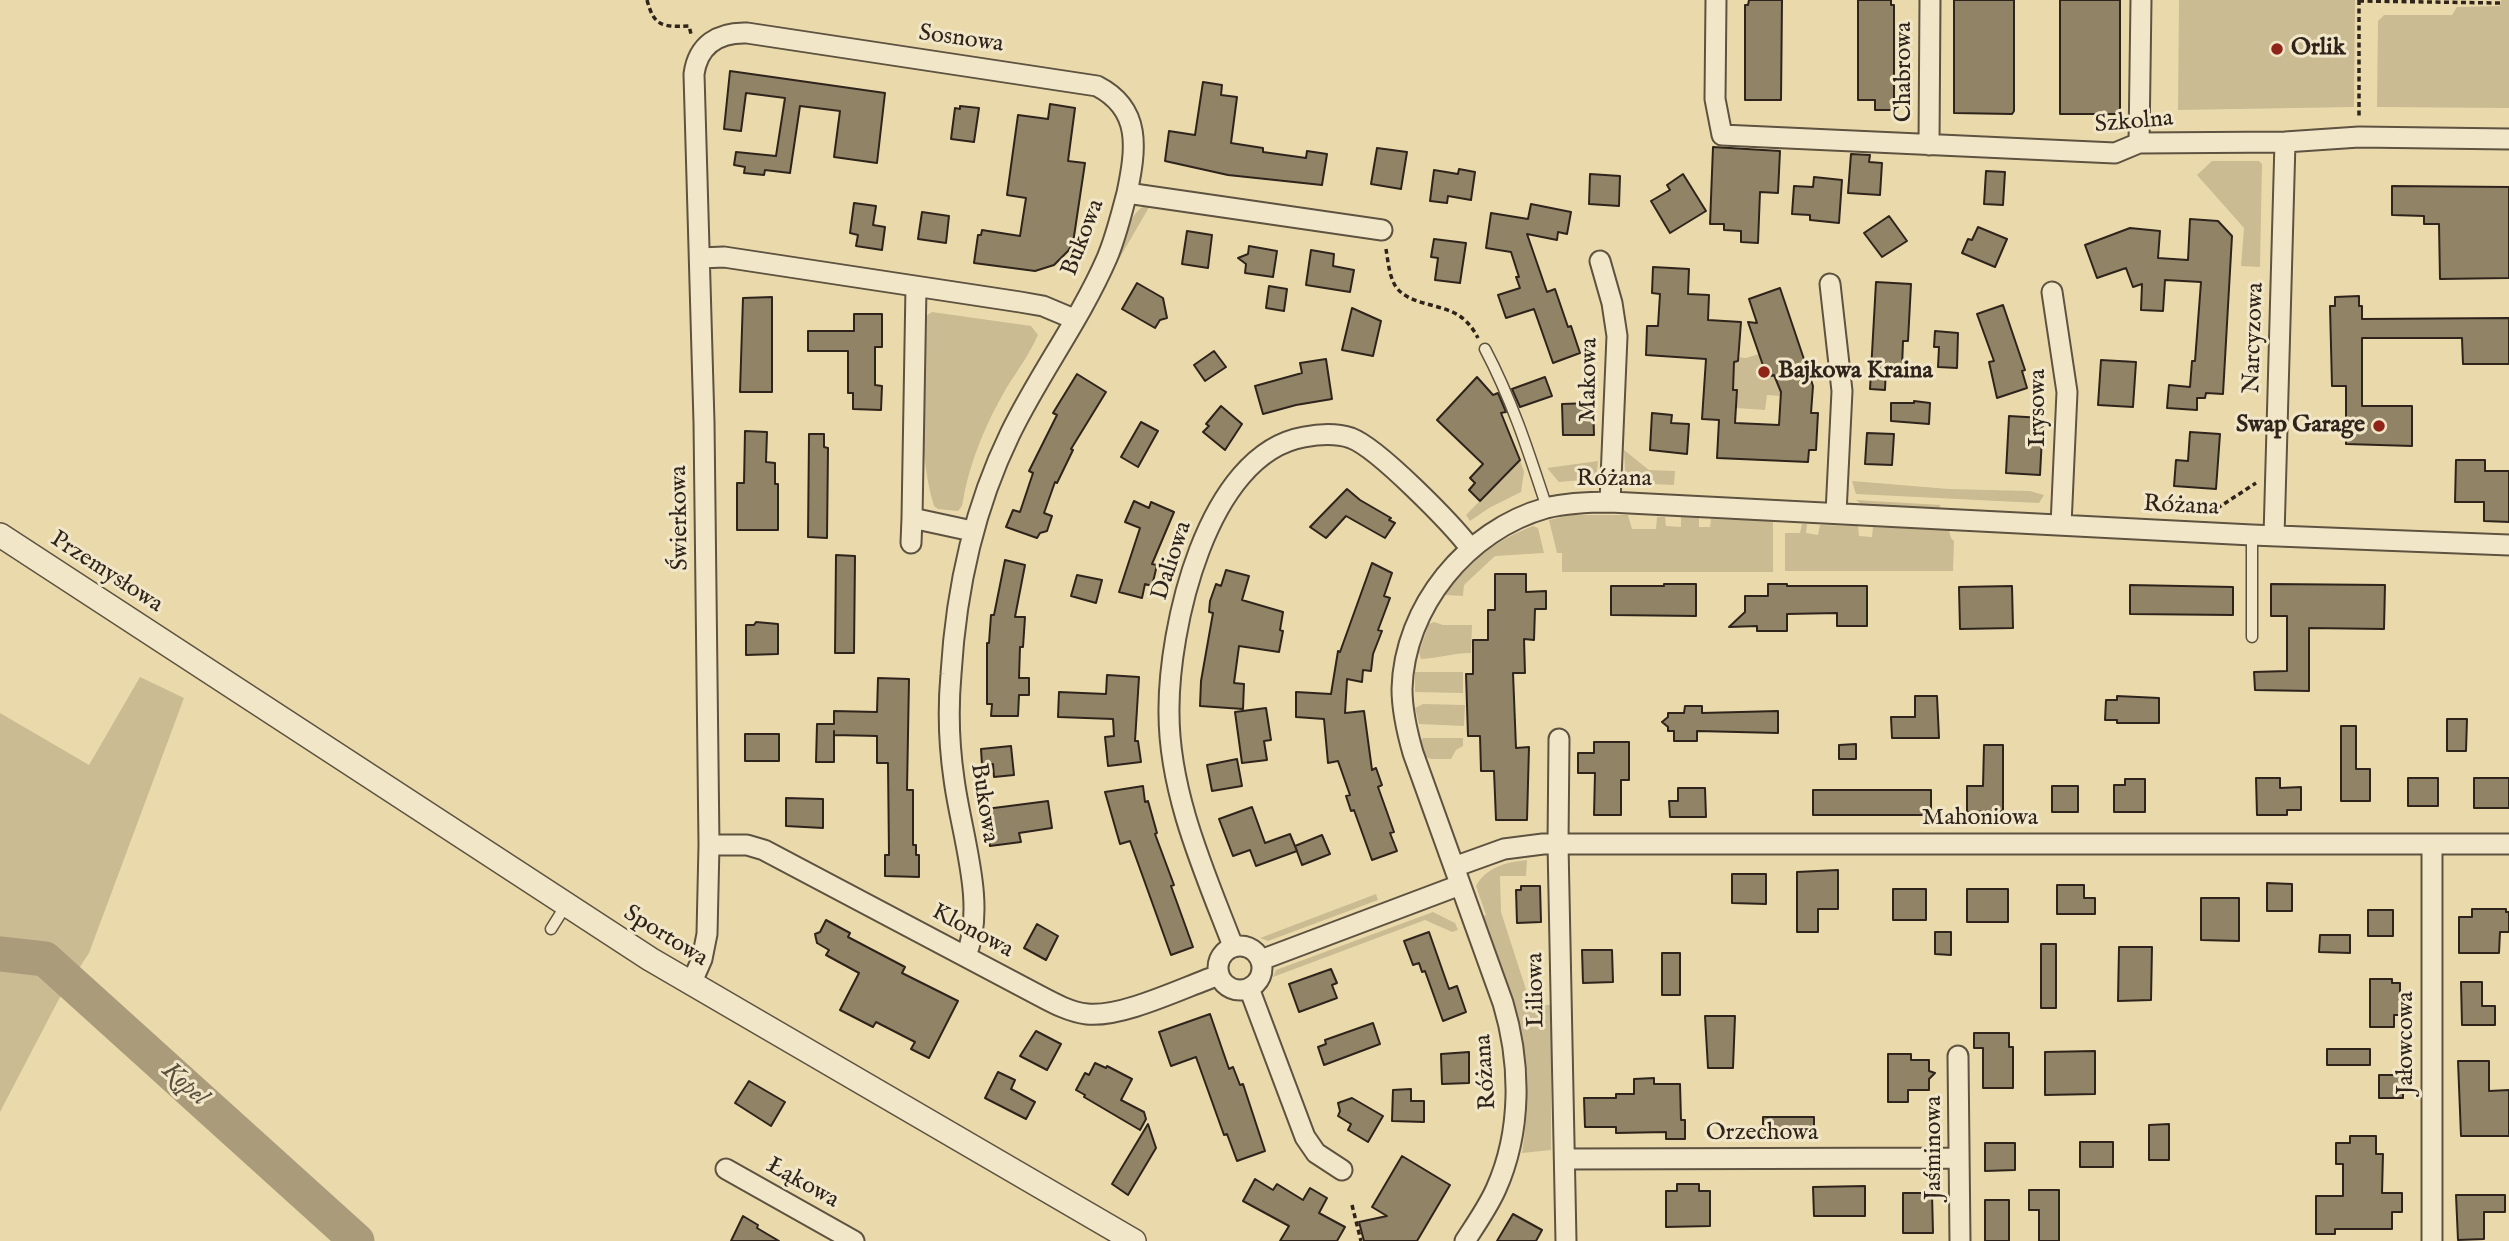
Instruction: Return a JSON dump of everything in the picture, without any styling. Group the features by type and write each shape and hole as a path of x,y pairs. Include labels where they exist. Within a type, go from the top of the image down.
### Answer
{"street":[{"name":"Szkolna","path":"1716,0 1715,99 1722,135 2115,153 2139,143 2285,142 2359,137 2509,139"},
{"name":"Chabrowa","path":"1929,145 1930,0"},
{"path":"2139,143 2141,0"},
{"name":"Sosnowa","path":"702,50 721,36 733,32 747,33 1097,86 1119,101 1128,115 1133,131 1133,162 1127,193"},
{"name":"Świerkowa","path":"691,984 705,947 709,845 700,258 694,74 696,61 702,50"},
{"name":"Narcyzowa","path":"2274,536 2285,142"},
{"name":"Bukowa","path":"965,956 973,933 974,910 954,779 950,689 957,615 972,531 988,483 1011,432 1107,257 1127,193 1382,230"},
{"path":"700,258 724,257 1043,306 1074,319"},
{"name":"Makowa","path":"1600,261 1612,303 1617,336 1610,502"},
{"path":"1830,284 1842,400 1836,513"},
{"path":"911,543 916,287"},
{"name":"Irysowa","path":"2052,292 2067,392 2060,525"},
{"name":"Daliowa","path":"1233,946 1181,798 1172,756 1168,716 1174,652 1189,579 1204,539 1225,499 1252,465 1283,443 1318,434 1335,435 1352,439 1377,455 1456,530 1471,549"},
{"name":"Różana","path":"1465,1241 1495,1191 1512,1133 1516,1088 1513,1045 1509,1023 1408,735 1402,688 1411,638 1423,611 1444,577 1471,549 1517,519 1547,508 1572,503 1610,502 2252,535 2509,545"},
{"path":"912,518 972,531"},
{"name":"Przemysłowa","path":"0,536 183,655"},
{"name":"Sportowa","path":"183,655 691,984 1134,1241"},
{"name":"Liliowa","path":"1559,739 1558,844 1566,1241"},
{"name":"Mahoniowa","path":"1457,876 1515,847 1558,844 2509,844"},
{"name":"Jałowcowa","path":"2432,844 2432,1241"},
{"name":"Klonowa","path":"709,845 747,845 764,850 1059,1005 1089,1014 1115,1012 1219,975"},
{"path":"1261,960 1457,876"},
{"path":"1233,946 1251,948 1261,960 1260,977 1249,988 1233,989 1225,984 1219,975 1221,956 1233,946"},
{"path":"1249,988 1305,1137 1316,1153 1342,1170"},
{"name":"Jaśminowa","path":"1958,1056 1960,1241"},
{"name":"Orzechowa","path":"1564,1159 1959,1158"},
{"name":"Łąkowa","path":"726,1169 854,1241"}],"lane":[{"path":"1485,349 1523,432 1547,508"},
{"path":"2252,535 2252,637"},
{"path":"551,929 566,905"}],"path":[{"path":"647,0 656,22 666,27 689,26"},
{"path":"2359,137 2358,1 2500,2 2499,6"},
{"path":"1382,230 1396,286 1404,295 1461,317 1475,331 1485,349"},
{"path":"2206,515 2258,481"},
{"path":"1352,1205 1361,1241"}],"shaded area":[{"name":"Orlik","path":"2179,0 2355,0 2354,107 2178,110"},
{"path":"2501,0 2509,0 2509,108 2377,107 2378,21 2384,15 2452,15 2457,7 2500,6"},
{"path":"2212,161 2259,161 2262,164 2260,267 2241,266 2244,228 2197,175"},
{"path":"1151,204 1119,259 1126,234 1137,211"},
{"path":"932,312 1031,326 1038,335 985,430 969,475 962,506 958,511 938,509 934,506 928,483 922,412 924,317"},
{"path":"1759,354 1767,377 1774,375 1797,397 1767,395 1765,410 1736,408 1737,390 1733,390 1721,356 1746,358"},
{"path":"1624,450 1649,470 1675,471 1674,485 1630,483 1625,470"},
{"path":"1520,460 1524,472 1521,492 1470,521 1466,515"},
{"path":"1598,461 1593,479 1559,482 1547,468"},
{"path":"1852,481 1949,489 2030,491 2044,495 2039,503 1856,494"},
{"path":"1856,500 1941,505 1938,509 1861,504"},
{"path":"1571,515 1628,515 1632,529 1656,529 1657,517 1665,517 1666,526 1681,527 1681,516 1699,517 1699,527 1710,527 1711,519 1773,521 1773,572 1562,572 1562,553 1557,553 1549,520"},
{"path":"1802,524 1807,524 1806,533 1818,535 1820,525 1858,526 1859,536 1872,537 1873,527 1949,530 1954,541 1953,571 1785,571 1785,533 1800,533"},
{"path":"1533,526 1538,528 1544,553 1495,556 1464,585 1463,596 1445,595 1463,572 1484,553"},
{"path":"1434,622 1443,625 1472,625 1471,653 1421,659 1419,652 1429,624"},
{"path":"1415,672 1463,672 1463,693 1415,692"},
{"path":"140,677 184,698 89,953 59,999 0,1112 0,713 89,765"},
{"path":"1423,704 1465,705 1464,726 1419,724 1415,708"},
{"path":"1423,738 1463,738 1463,746 1456,750 1451,759 1431,759 1424,756 1420,741"},
{"path":"1527,860 1526,876 1500,876 1501,912 1531,1005 1551,1005 1551,1150 1522,1153 1527,1088 1525,1060 1513,1005 1481,918 1486,915 1476,886 1491,870"},
{"path":"1376,894 1378,900 1268,941 1260,938"},
{"path":"1433,912 1455,923 1458,930 1452,932 1425,920 1273,977 1276,970"}],"building":[{"path":"1749,0 1782,0 1781,100 1745,100 1745,5 1748,5"},
{"path":"1858,0 1891,0 1891,5 1894,5 1894,110 1875,110 1875,100 1858,100"},
{"path":"1954,0 2014,0 2012,114 1954,113"},
{"path":"2060,0 2120,0 2120,114 2060,114"},
{"path":"730,71 885,93 877,163 834,157 840,111 800,106 790,173 765,170 764,175 744,173 745,167 734,165 736,152 776,156 785,98 746,93 741,131 724,129"},
{"path":"1203,82 1222,85 1221,95 1237,97 1231,143 1263,148 1263,152 1306,158 1307,151 1327,154 1322,185 1228,175 1165,161 1169,131 1195,135"},
{"path":"1050,104 1075,108 1068,161 1085,163 1073,243 1054,265 1035,271 974,263 978,235 981,235 982,230 1020,236 1026,198 1007,195 1018,115 1048,119"},
{"path":"960,106 979,108 974,142 951,139 955,108 960,109"},
{"path":"1713,147 1780,151 1778,193 1760,192 1758,243 1741,242 1741,231 1724,230 1724,224 1710,224"},
{"path":"1377,148 1407,152 1401,189 1371,184"},
{"path":"1851,154 1870,155 1869,162 1882,163 1880,195 1848,193"},
{"path":"1459,169 1475,172 1471,200 1448,196 1447,203 1430,201 1434,170 1458,174"},
{"path":"1986,171 2005,172 2003,205 1984,204"},
{"path":"1590,174 1620,176 1619,206 1589,204"},
{"path":"1683,174 1706,211 1670,233 1651,201 1670,190 1667,185"},
{"path":"1814,177 1842,180 1839,223 1810,220 1810,215 1792,214 1794,186 1813,187"},
{"path":"2392,186 2509,187 2509,278 2440,279 2439,224 2424,224 2424,216 2392,215"},
{"path":"854,203 876,206 873,225 885,227 882,250 856,246 858,235 850,233"},
{"path":"1531,204 1571,212 1567,234 1558,232 1557,240 1527,234 1547,292 1555,289 1580,353 1553,363 1534,309 1506,318 1498,295 1520,288 1511,252 1486,248 1491,213 1528,219"},
{"path":"922,212 949,216 946,243 918,239"},
{"path":"1889,216 1907,241 1882,257 1864,233"},
{"path":"2190,219 2218,221 2232,236 2223,394 2206,393 2205,398 2197,398 2197,410 2167,408 2169,385 2190,387 2192,361 2195,361 2201,282 2165,280 2163,311 2141,310 2142,284 2133,287 2126,268 2097,278 2085,245 2130,228 2160,231 2158,258 2188,260"},
{"path":"1978,227 2007,239 1995,267 1962,253 1968,239 1972,240"},
{"path":"1187,231 1212,235 1208,268 1182,264"},
{"path":"1434,239 1466,243 1460,283 1435,280 1438,258 1431,257"},
{"path":"1249,246 1277,251 1273,277 1245,273 1246,264 1238,258 1248,254"},
{"path":"1311,250 1334,254 1333,266 1354,270 1350,292 1306,285"},
{"path":"1653,267 1689,269 1688,294 1709,295 1708,320 1741,322 1738,361 1734,362 1733,390 1737,390 1735,423 1779,425 1781,392 1774,375 1767,377 1748,322 1757,323 1749,299 1780,288 1813,386 1811,413 1818,413 1816,450 1809,450 1808,462 1717,458 1719,420 1702,419 1706,359 1646,355 1647,326 1658,326 1660,294 1652,293"},
{"path":"1876,282 1911,284 1908,341 1903,341 1902,368 1886,366 1885,390 1870,389"},
{"path":"1137,283 1163,298 1167,318 1160,320 1155,328 1122,309"},
{"path":"1269,286 1287,289 1284,311 1266,308"},
{"path":"2359,296 2362,319 2509,318 2509,364 2463,364 2462,338 2362,338 2362,406 2412,406 2412,446 2346,444 2346,386 2332,386 2330,306 2335,306 2335,297"},
{"path":"772,297 772,392 740,392 743,298"},
{"path":"2003,305 2025,370 2022,371 2027,388 1997,398 1989,362 1994,361 1977,314"},
{"path":"1352,308 1381,321 1373,356 1342,350"},
{"path":"854,314 882,314 882,347 875,347 875,385 882,386 881,410 853,409 853,393 848,393 848,351 808,351 808,331 854,331"},
{"path":"1935,331 1958,333 1957,368 1938,367 1939,347 1934,347"},
{"path":"1214,351 1226,367 1205,381 1194,365"},
{"path":"1326,359 1332,399 1263,414 1255,386 1302,373 1300,363"},
{"path":"2101,360 2136,362 2133,407 2098,405"},
{"path":"1077,374 1106,392 1071,449 1073,450 1057,483 1055,482 1044,513 1052,516 1047,531 1040,533 1037,538 1006,527 1013,510 1020,512 1033,473 1029,471 1057,415 1053,413"},
{"path":"1477,377 1493,395 1498,393 1506,412 1501,413 1520,460 1480,501 1469,490 1475,483 1470,478 1483,464 1437,420"},
{"path":"1545,377 1552,396 1520,407 1512,389"},
{"path":"1593,403 1594,435 1563,435 1562,404"},
{"path":"1891,403 1930,403 1929,424 1891,421"},
{"path":"1221,406 1242,424 1225,450 1203,432"},
{"path":"1652,413 1672,415 1671,423 1689,424 1687,454 1650,450"},
{"path":"2009,416 2043,418 2040,475 2006,473"},
{"path":"1141,422 1158,431 1138,467 1121,457"},
{"path":"745,431 767,432 766,462 775,463 775,484 778,484 778,530 737,530 737,483 744,483"},
{"path":"2190,432 2220,434 2216,489 2174,486 2176,460 2188,461"},
{"path":"1867,433 1894,434 1892,465 1865,464"},
{"path":"809,434 824,434 824,447 828,448 827,538 808,537"},
{"path":"2456,460 2485,460 2485,471 2509,471 2509,522 2484,521 2484,502 2455,502"},
{"path":"1347,489 1395,523 1385,538 1346,516 1326,538 1310,527"},
{"path":"1134,501 1149,508 1151,502 1174,512 1152,564 1157,565 1152,586 1145,584 1142,598 1119,592 1140,528 1125,522"},
{"path":"836,555 855,556 854,653 835,653"},
{"path":"1005,560 1025,565 1015,617 1025,617 1019,678 1029,678 1029,695 1019,695 1018,716 991,716 992,704 987,704 987,643"},
{"path":"1372,563 1392,573 1384,596 1390,598 1378,630 1382,631 1373,654 1371,671 1363,670 1362,682 1347,679 1345,713 1364,711 1372,770 1376,768 1382,785 1378,787 1394,832 1390,833 1397,851 1372,860 1354,810 1351,811 1346,796 1350,795 1338,761 1328,763 1324,719 1296,717 1296,692 1331,694 1338,651 1340,652"},
{"path":"1226,570 1249,576 1242,600 1283,612 1279,652 1239,646 1234,683 1244,684 1243,709 1200,706 1201,681 1213,613 1209,612 1210,601 1216,584 1221,586"},
{"path":"1495,574 1526,574 1526,592 1546,591 1546,609 1535,609 1534,640 1524,639 1525,673 1513,673 1516,748 1529,747 1527,820 1496,820 1494,771 1481,771 1480,736 1468,736 1466,674 1473,674 1473,640 1488,640 1488,610 1495,610"},
{"path":"1077,575 1102,580 1096,603 1071,596"},
{"path":"1696,584 1696,616 1611,615 1611,586"},
{"path":"1768,584 1867,586 1867,626 1837,626 1837,613 1787,614 1787,631 1757,631 1757,626 1729,627 1745,612 1745,596 1768,596"},
{"path":"2271,584 2385,585 2384,629 2309,628 2309,691 2255,690 2254,672 2287,671 2287,616 2271,616"},
{"path":"2130,585 2233,587 2233,615 2130,614"},
{"path":"2012,586 2013,628 1960,629 1959,587"},
{"path":"756,622 778,624 778,654 746,655 746,625 754,625"},
{"path":"1107,675 1139,677 1135,741 1138,741 1141,762 1108,766 1105,737 1114,736 1113,719 1058,717 1059,692 1106,694"},
{"path":"878,678 909,679 907,790 913,790 913,845 916,845 916,855 919,855 919,877 885,876 885,855 889,855 888,763 877,763 877,736 834,735 834,762 816,762 817,724 834,724 834,711 877,712"},
{"path":"1915,696 1937,696 1939,738 1892,738 1891,717 1915,717"},
{"path":"2117,696 2159,698 2159,723 2117,723 2117,720 2105,720 2106,700 2117,700"},
{"path":"1685,706 1702,706 1702,713 1778,711 1778,733 1697,731 1697,741 1674,741 1674,731 1668,731 1668,727 1662,722 1668,717 1668,713 1684,713"},
{"path":"1266,708 1271,740 1264,741 1267,760 1242,763 1235,712"},
{"path":"2447,719 2467,719 2466,751 2447,751"},
{"path":"2341,726 2356,726 2356,769 2370,769 2370,801 2341,801"},
{"path":"745,734 779,734 779,761 745,761"},
{"path":"1594,742 1629,742 1629,780 1621,780 1621,815 1594,815 1595,773 1578,773 1578,753 1594,753"},
{"path":"1856,744 1856,759 1839,759 1839,745"},
{"path":"1984,745 2003,745 2003,811 1967,812 1967,786 1983,786"},
{"path":"1011,746 1014,775 994,777 993,764 982,765 981,749"},
{"path":"1237,759 1242,786 1212,791 1207,765"},
{"path":"2256,778 2280,778 2280,788 2301,787 2301,810 2287,810 2287,815 2257,815"},
{"path":"2408,778 2438,778 2438,806 2408,806"},
{"path":"2474,778 2509,778 2509,808 2474,808"},
{"path":"2125,779 2145,779 2145,812 2114,812 2114,785 2125,785"},
{"path":"1143,786 1145,802 1148,801 1157,833 1155,834 1174,885 1171,886 1193,947 1171,955 1130,841 1120,844 1105,792"},
{"path":"2052,786 2078,786 2078,812 2052,812"},
{"path":"1678,788 1705,788 1706,817 1670,817 1669,801 1678,801"},
{"path":"1813,790 1931,790 1931,815 1813,815"},
{"path":"786,798 823,799 823,828 786,826"},
{"path":"1048,801 1052,828 1019,833 1021,842 990,846 986,809"},
{"path":"1252,807 1265,843 1290,834 1297,851 1256,866 1250,850 1233,856 1219,819"},
{"path":"1322,835 1330,854 1302,865 1295,846"},
{"path":"1838,870 1838,909 1818,909 1818,932 1797,932 1797,872"},
{"path":"1732,874 1766,874 1766,904 1732,903"},
{"path":"2267,883 2292,884 2292,911 2267,911"},
{"path":"2057,885 2084,885 2084,898 2095,898 2095,914 2057,914"},
{"path":"1521,886 1540,886 1541,922 1517,923 1516,890 1521,890"},
{"path":"1893,889 1926,889 1926,920 1893,920"},
{"path":"1967,889 2008,889 2008,922 1967,922"},
{"path":"2201,898 2239,898 2239,941 2201,940"},
{"path":"2472,909 2506,909 2506,912 2509,912 2509,932 2500,932 2499,953 2459,953 2459,917 2472,917"},
{"path":"2368,910 2393,910 2393,936 2368,936"},
{"path":"826,920 850,933 848,937 905,967 902,973 958,1001 929,1058 911,1049 915,1042 876,1022 873,1027 840,1010 859,973 826,955 829,950 817,943 815,934 820,932"},
{"path":"1037,924 1058,936 1046,960 1024,948"},
{"path":"1429,932 1449,989 1457,986 1466,1012 1443,1021 1425,971 1422,972 1419,963 1413,965 1404,941"},
{"path":"1935,932 1951,932 1951,955 1935,954"},
{"path":"2320,935 2350,935 2350,953 2319,952"},
{"path":"2041,944 2056,944 2056,1008 2041,1008"},
{"path":"2119,947 2152,947 2151,1000 2118,1001"},
{"path":"1582,950 1612,950 1613,982 1583,983"},
{"path":"1662,953 1680,953 1680,995 1662,995"},
{"path":"1331,969 1337,983 1332,985 1337,998 1299,1012 1289,984"},
{"path":"2370,979 2392,979 2392,983 2400,983 2400,1015 2394,1015 2394,1027 2370,1027"},
{"path":"2461,982 2482,982 2482,1006 2495,1006 2495,1025 2462,1025"},
{"path":"1210,1014 1229,1069 1233,1067 1240,1085 1243,1084 1265,1151 1237,1161 1227,1134 1224,1135 1196,1057 1171,1066 1159,1032"},
{"path":"1705,1016 1735,1016 1733,1068 1708,1068"},
{"path":"1373,1023 1380,1044 1324,1065 1318,1047 1326,1044 1325,1040"},
{"path":"1036,1031 1061,1044 1047,1070 1020,1056"},
{"path":"1974,1033 2009,1033 2009,1047 2013,1047 2013,1088 1983,1088 1983,1048 1974,1048"},
{"path":"2327,1049 2370,1049 2370,1065 2327,1065"},
{"path":"2095,1051 2095,1094 2045,1095 2045,1052"},
{"path":"1469,1052 1469,1083 1442,1084 1441,1054"},
{"path":"1888,1054 1911,1054 1911,1060 1929,1060 1929,1071 1935,1073 1929,1079 1929,1090 1908,1090 1908,1102 1888,1102"},
{"path":"2458,1061 2489,1061 2489,1091 2509,1090 2509,1136 2461,1136"},
{"path":"1095,1063 1132,1079 1121,1100 1144,1112 1146,1119 1140,1130 1076,1090 1085,1073 1089,1075"},
{"path":"998,1072 1015,1080 1011,1089 1035,1102 1026,1119 985,1098"},
{"path":"2379,1075 2403,1075 2403,1098 2379,1098"},
{"path":"1654,1078 1654,1084 1680,1084 1681,1120 1685,1120 1685,1139 1666,1139 1666,1132 1616,1133 1616,1127 1585,1127 1584,1098 1616,1098 1616,1094 1634,1094 1634,1079"},
{"path":"749,1081 785,1102 771,1126 735,1103"},
{"path":"1411,1089 1411,1101 1424,1101 1424,1122 1392,1121 1393,1090"},
{"path":"1352,1098 1383,1116 1368,1142 1348,1130 1351,1124 1338,1116 1338,1103"},
{"path":"1763,1117 1814,1117 1814,1137 1763,1137"},
{"path":"1148,1124 1156,1148 1128,1195 1112,1184"},
{"path":"2169,1124 2169,1160 2149,1160 2149,1125"},
{"path":"2350,1136 2376,1136 2376,1154 2383,1154 2382,1193 2402,1193 2402,1212 2392,1212 2392,1229 2335,1229 2335,1234 2316,1234 2316,1196 2343,1196 2343,1164 2336,1164 2336,1143 2350,1143"},
{"path":"2080,1142 2113,1142 2113,1167 2080,1167"},
{"path":"1985,1143 2015,1143 2015,1170 1985,1171"},
{"path":"1402,1156 1450,1185 1417,1241 1364,1241 1359,1222 1387,1216 1372,1207"},
{"path":"1255,1179 1273,1190 1277,1184 1303,1200 1310,1188 1327,1198 1319,1213 1345,1227 1337,1241 1280,1241 1289,1226 1243,1201"},
{"path":"1677,1184 1699,1184 1699,1191 1710,1191 1710,1226 1666,1227 1666,1191 1677,1191"},
{"path":"1865,1186 1865,1216 1814,1216 1813,1187"},
{"path":"2029,1190 2059,1190 2059,1241 2039,1241 2039,1210 2029,1210"},
{"path":"1903,1193 1932,1193 1933,1233 1903,1233"},
{"path":"2456,1195 2505,1195 2505,1212 2484,1212 2484,1239 2458,1240"},
{"path":"1985,1200 2009,1200 2009,1241 1985,1241"},
{"path":"1513,1214 1542,1230 1536,1241 1497,1241"},
{"path":"743,1216 758,1225 757,1228 779,1241 731,1241"}],"waterway":[{"name":"Kopel","path":"0,954 45,959 357,1241"}],"place":[{"name":"Orlik","path":"2277,49"},
{"name":"Bajkowa Kraina","path":"1764,372"},
{"name":"Swap Garage","path":"2379,426"}]}
